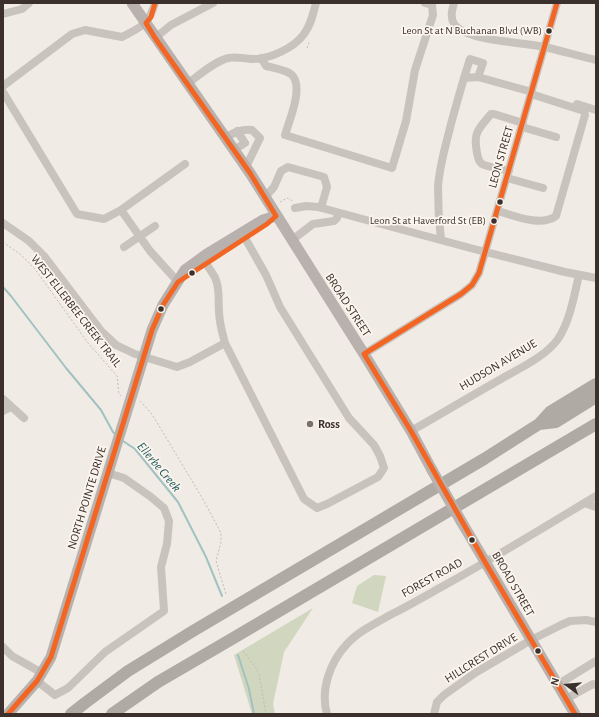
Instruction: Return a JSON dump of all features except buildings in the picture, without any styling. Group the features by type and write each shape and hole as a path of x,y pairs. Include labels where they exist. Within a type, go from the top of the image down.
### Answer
{"highway":[{"path":"71,714 100,691 140,664 484,459 539,424 550,412 596,384"},
{"path":"539,424 556,422 596,398"},
{"path":"112,714 158,682 596,424"}],"main road":[{"name":"BROAD STREET","path":"132,3 246,167 364,354 411,431 461,521 575,714"},
{"name":"NORTH POINTE DRIVE","path":"178,282 267,224 276,216"},
{"name":"NORTH POINTE DRIVE","path":"8,714 39,677 53,652 155,322 163,305 185,270 207,254 263,220 276,216"}],"street":[{"path":"3,14 22,9 29,3"},
{"path":"3,86 72,34 85,30 122,37 146,23 151,17 156,3"},
{"path":"155,38 171,24 213,3"},
{"path":"187,84 219,62 229,58 254,60 272,56 290,47 304,35 310,23 316,3"},
{"path":"454,3 452,11 454,24 466,33 478,37 545,47 596,60"},
{"name":"LEON STREET","path":"364,354 461,294 472,285 476,279 486,252 557,3"},
{"path":"262,58 266,66 288,73 293,76 296,83 298,91 285,135 392,168 406,121 415,70 433,15 430,4"},
{"path":"441,240 438,188 441,164 470,59 483,63 478,77"},
{"path":"464,78 478,77 596,110"},
{"path":"3,92 77,214 104,219 121,210 185,164"},
{"path":"498,211 528,219 547,220 556,216 585,115 584,111 532,92"},
{"path":"543,188 482,164 478,160 475,142 476,136 478,130 491,114 494,114 556,137"},
{"path":"226,138 240,130 252,130 260,138 246,167"},
{"path":"237,131 245,143 255,150"},
{"path":"234,150 245,143"},
{"path":"264,197 274,187 281,171 288,167 324,177 327,187 321,208"},
{"path":"297,208 312,206 321,208 486,252 596,278"},
{"path":"121,210 150,251 178,282"},
{"path":"292,240 313,224 334,222 338,213"},
{"path":"3,223 29,241 44,256 101,331 116,345 144,357 177,367 190,362 225,343"},
{"path":"124,247 155,226"},
{"path":"206,263 216,280 220,295 218,310 225,343 304,498 311,505 317,508 378,477 384,468 374,445 349,418 284,314 266,275 245,238"},
{"name":"HUDSON AVENUE","path":"411,431 526,364 549,348 558,339 568,319 579,275"},
{"path":"3,399 24,418"},
{"path":"3,412 11,407"},
{"path":"3,647 39,677 55,695 68,688 105,652 164,611 161,567 167,544 169,520 164,508 152,496 124,478 108,473"},
{"name":"FOREST ROAD","path":"327,714 324,695 331,668 342,650 353,638 372,625 485,562 596,496"},
{"path":"584,502 596,507"},
{"name":"HILLCREST DRIVE","path":"434,714 437,702 444,695 475,673 531,640 570,621 596,620"},
{"path":"558,685 596,661"},
{"path":"566,699 593,684 596,685"}],"path":[{"path":"305,39 309,43 307,48"},
{"path":"278,203 287,198 294,201 297,208"},
{"name":"WEST ELLERBEE CREEK TRAIL","path":"3,242 21,255 36,270 88,343 115,373 119,382 119,394 123,397"},
{"path":"139,401 151,413 221,532 216,561 226,594"},
{"path":"243,651 256,668 260,680 266,714"}],"green space":[{"path":"374,575 386,576 378,612 352,603 357,586"},
{"path":"313,608 284,652 273,704 275,714 252,714 234,655"}],"waterway":[{"name":"Ellerbe Creek","path":"3,287 66,368 101,410 116,435"},
{"name":"Ellerbe Creek","path":"123,441 135,449 178,502 206,557 222,596"},
{"name":"Ellerbe Creek","path":"238,655 249,689 254,714"}],"transit line":[{"path":"8,714 37,681 51,657 152,330 163,305 178,282 267,224 276,216 250,173 146,23 151,17 155,3"},
{"path":"557,3 479,273 472,285 461,294 364,354 411,431 485,562 575,714"}],"place":[{"name":"Leon St at N Buchanan Blvd (WB)","path":"549,31"},
{"name":"Leon St at Haverford St (EB)","path":"494,221"},
{"name":"Ross","path":"310,424"}]}
